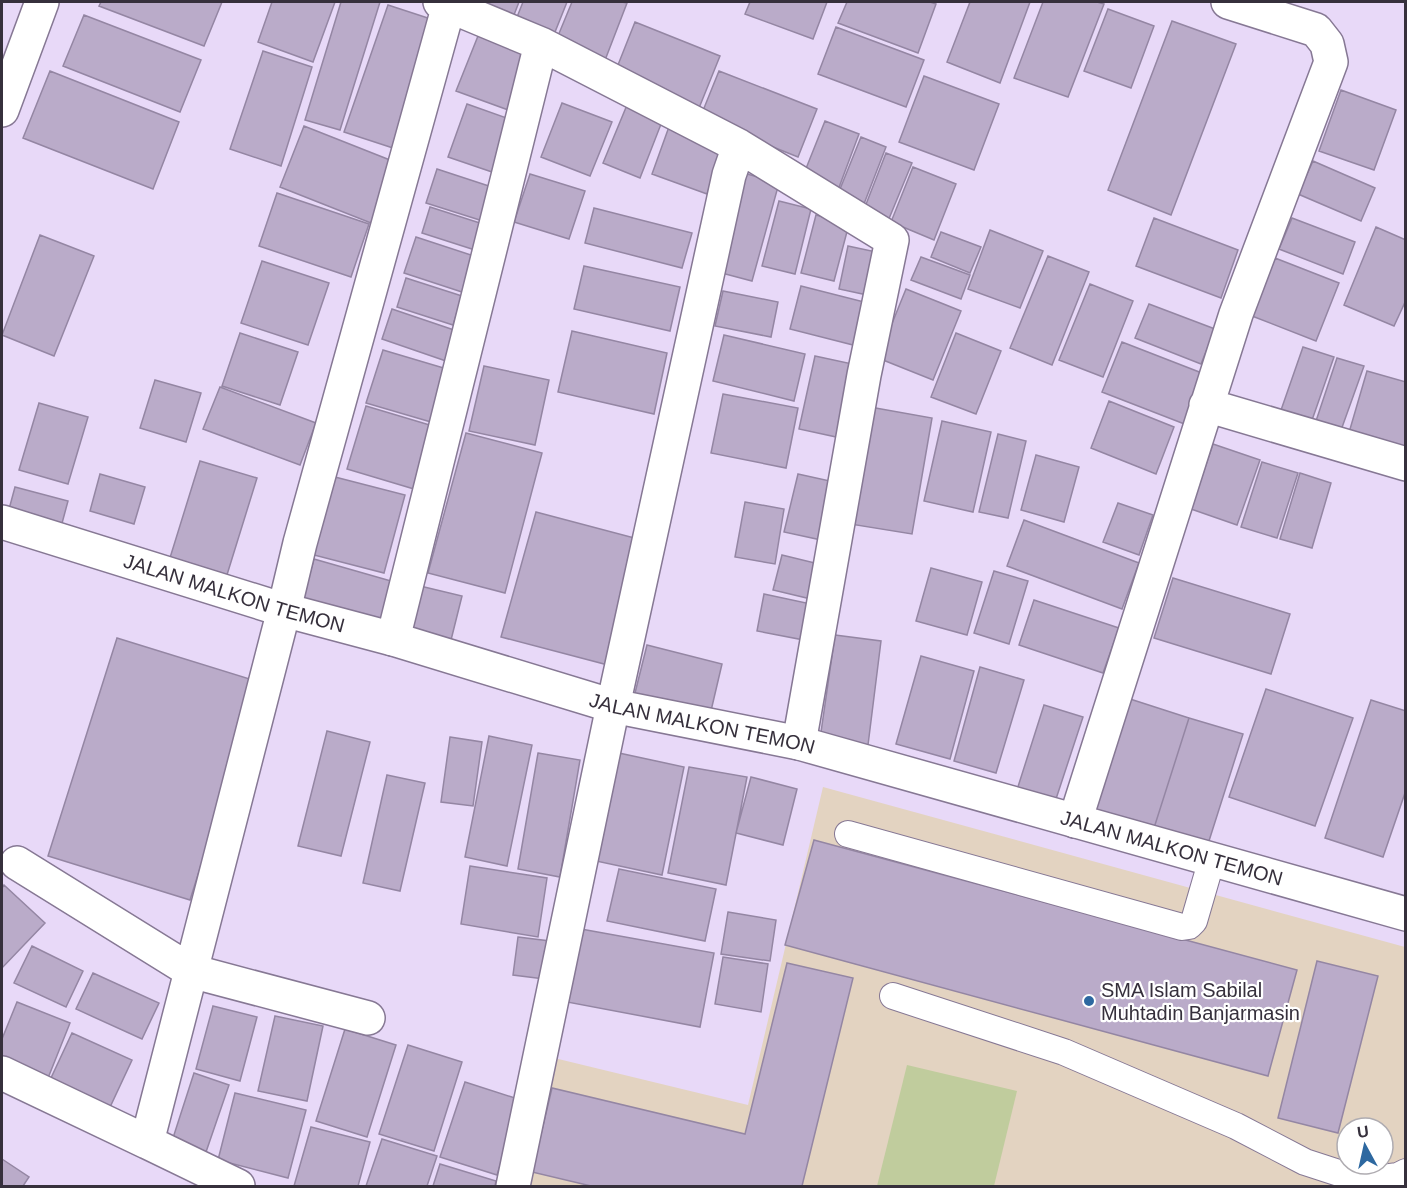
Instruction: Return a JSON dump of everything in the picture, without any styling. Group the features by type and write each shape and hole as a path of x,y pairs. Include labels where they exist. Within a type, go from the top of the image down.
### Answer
{"street":[{"path":"2,110 42,2"},
{"path":"1075,821 1236,314 1331,62 1327,44 1316,30 1228,2"},
{"path":"147,1142 300,543 445,3 541,44 739,146 892,240 864,375 799,743"},
{"path":"393,639 541,44"},
{"path":"513,1186 613,706 729,175 739,146"},
{"path":"1206,405 1406,464"},
{"name":"JALAN MALKON TEMON","path":"2,522 284,610 393,639 613,706 799,743 1406,914"},
{"path":"17,863 191,970 368,1018"},
{"path":"2,1073 238,1186"}],"lane":[{"path":"848,834 1182,927 1189,926 1194,921 1212,859"},
{"path":"893,996 1064,1052 1236,1126 1305,1162 1368,1180 1398,1176 1406,1172"}],"shaded area":[{"name":"SMA Islam Sabilal Muhtadin Banjarmasin","path":"823,787 1405,947 1405,1186 523,1186 546,1056 748,1105"}],"green space":[{"path":"907,1065 1017,1091 994,1186 877,1186"}],"building":[{"path":"101,2 222,2 204,46 99,6"},
{"path":"272,2 335,2 313,62 258,42"},
{"path":"341,2 380,2 340,130 305,120"},
{"path":"484,2 519,2 512,20 481,8"},
{"path":"523,2 567,2 553,37 515,22"},
{"path":"572,2 627,3 602,68 553,48"},
{"path":"750,2 827,2 813,39 745,14"},
{"path":"847,2 930,2 936,4 918,53 838,23"},
{"path":"970,2 1030,2 1000,83 947,62"},
{"path":"1043,2 1104,4 1068,97 1014,78"},
{"path":"388,5 437,21 393,148 344,132"},
{"path":"1108,9 1154,26 1131,88 1084,71"},
{"path":"84,15 201,60 180,112 63,66"},
{"path":"1172,21 1236,44 1171,215 1108,190"},
{"path":"635,22 720,56 699,108 614,75"},
{"path":"836,27 924,60 906,107 818,74"},
{"path":"480,31 534,51 511,111 456,91"},
{"path":"263,51 312,67 281,166 230,149"},
{"path":"50,71 179,122 153,189 23,138"},
{"path":"719,71 817,109 798,157 700,118"},
{"path":"924,76 999,104 974,170 899,142"},
{"path":"1341,90 1396,110 1374,170 1319,151"},
{"path":"562,103 612,122 590,176 541,157"},
{"path":"467,104 515,121 495,173 448,157"},
{"path":"627,105 663,119 640,178 603,163"},
{"path":"825,121 859,134 838,190 803,176"},
{"path":"670,124 725,143 707,194 652,174"},
{"path":"304,126 395,162 371,223 280,187"},
{"path":"861,137 886,147 862,209 836,199"},
{"path":"886,153 912,163 888,221 863,212"},
{"path":"1313,161 1375,188 1361,221 1298,194"},
{"path":"913,167 956,184 934,240 891,222"},
{"path":"437,169 498,189 486,222 426,203"},
{"path":"740,172 779,183 752,281 714,271"},
{"path":"530,174 585,191 569,239 514,222"},
{"path":"277,193 369,224 351,277 259,246"},
{"path":"779,201 811,209 795,274 762,266"},
{"path":"430,207 483,224 475,250 422,233"},
{"path":"594,208 692,233 682,268 585,243"},
{"path":"816,215 849,224 834,281 801,273"},
{"path":"1154,218 1238,250 1221,298 1136,266"},
{"path":"1292,218 1355,242 1343,274 1279,249"},
{"path":"1376,227 1406,240 1406,300 1394,326 1344,305"},
{"path":"990,230 1043,251 1020,308 968,289"},
{"path":"941,232 981,247 970,273 931,257"},
{"path":"40,235 94,256 54,356 2,335"},
{"path":"416,237 477,257 465,293 404,273"},
{"path":"848,246 881,253 872,296 839,289"},
{"path":"1048,256 1089,272 1052,365 1010,348"},
{"path":"921,257 970,275 961,299 911,280"},
{"path":"1275,258 1339,283 1316,341 1252,316"},
{"path":"262,261 329,283 308,345 241,323"},
{"path":"584,266 680,287 670,331 574,309"},
{"path":"406,278 462,296 453,325 397,307"},
{"path":"1090,284 1133,301 1103,377 1059,360"},
{"path":"801,286 872,304 861,347 790,329"},
{"path":"906,289 961,311 933,380 878,358"},
{"path":"723,291 778,302 771,337 715,326"},
{"path":"1149,304 1215,329 1201,364 1135,338"},
{"path":"392,309 457,331 446,361 382,339"},
{"path":"572,331 667,353 654,414 558,392"},
{"path":"240,333 298,352 280,405 222,386"},
{"path":"956,333 1001,351 976,414 931,397"},
{"path":"724,335 805,354 794,401 713,381"},
{"path":"1122,342 1207,375 1187,425 1102,392"},
{"path":"1303,347 1334,357 1311,423 1280,413"},
{"path":"383,350 447,369 431,422 366,403"},
{"path":"815,356 857,365 841,438 799,429"},
{"path":"1337,358 1364,366 1340,433 1315,424"},
{"path":"484,366 549,380 535,445 469,431"},
{"path":"1367,371 1406,382 1406,453 1348,436"},
{"path":"155,380 201,393 186,442 140,428"},
{"path":"220,387 316,423 300,465 203,429"},
{"path":"723,394 798,408 786,468 711,453"},
{"path":"1109,401 1174,427 1156,474 1091,448"},
{"path":"39,403 88,417 68,484 19,470"},
{"path":"366,406 433,426 414,489 347,469"},
{"path":"870,407 932,418 912,534 850,524"},
{"path":"942,421 991,432 973,512 924,501"},
{"path":"466,433 542,453 505,593 428,573"},
{"path":"998,434 1026,441 1008,518 979,512"},
{"path":"1213,444 1260,460 1237,525 1191,509"},
{"path":"1036,455 1079,467 1064,522 1021,510"},
{"path":"200,461 257,478 226,578 169,561"},
{"path":"1262,462 1298,473 1277,538 1241,527"},
{"path":"1300,473 1331,483 1312,548 1280,539"},
{"path":"100,474 145,487 134,524 90,511"},
{"path":"798,474 839,483 826,541 784,532"},
{"path":"335,477 405,495 384,573 314,555"},
{"path":"15,487 68,501 61,527 8,513"},
{"path":"745,502 784,509 775,564 735,557"},
{"path":"1118,503 1153,515 1139,555 1103,542"},
{"path":"536,512 642,540 608,665 501,637"},
{"path":"1024,520 1139,563 1122,609 1007,566"},
{"path":"782,555 819,564 811,599 773,590"},
{"path":"314,559 391,581 379,626 301,605"},
{"path":"931,568 982,582 967,635 916,621"},
{"path":"994,571 1028,581 1009,644 974,633"},
{"path":"1173,578 1290,614 1271,674 1154,638"},
{"path":"416,585 462,596 450,644 404,634"},
{"path":"764,594 811,604 804,640 757,631"},
{"path":"1034,600 1119,628 1103,673 1019,645"},
{"path":"835,635 881,641 868,745 820,739"},
{"path":"117,638 259,682 190,900 48,856"},
{"path":"647,645 722,664 710,715 634,697"},
{"path":"921,656 974,671 950,759 896,744"},
{"path":"980,667 1024,680 996,773 954,761"},
{"path":"1266,689 1353,718 1315,826 1229,797"},
{"path":"1127,698 1189,718 1154,828 1092,808"},
{"path":"1371,700 1406,711 1406,790 1383,857 1325,838"},
{"path":"1044,705 1083,717 1054,805 1016,793"},
{"path":"1189,718 1243,734 1208,844 1154,828"},
{"path":"327,731 370,742 341,856 298,846"},
{"path":"489,736 532,745 507,866 465,857"},
{"path":"450,737 482,742 473,806 441,802"},
{"path":"538,753 580,760 560,877 518,869"},
{"path":"619,753 684,767 662,875 596,861"},
{"path":"689,767 747,777 726,885 668,873"},
{"path":"387,775 425,783 400,891 363,883"},
{"path":"751,777 797,789 783,845 736,833"},
{"path":"814,840 1297,970 1268,1076 785,945"},
{"path":"470,866 547,878 538,937 461,924"},
{"path":"619,869 716,889 705,941 607,921"},
{"path":"4,885 45,923 2,968 2,888"},
{"path":"728,912 776,920 770,961 721,954"},
{"path":"581,929 714,953 700,1027 567,1002"},
{"path":"518,937 558,942 552,980 513,975"},
{"path":"32,946 83,971 66,1007 14,983"},
{"path":"723,957 768,964 761,1012 715,1004"},
{"path":"1317,961 1378,976 1342,1116 1335,1116 1335,1132 1278,1118"},
{"path":"787,963 853,978 802,1186 591,1186 532,1172 552,1088 745,1134"},
{"path":"93,973 159,1003 142,1039 76,1009"},
{"path":"17,1002 70,1023 48,1078 2,1059 2,1039"},
{"path":"213,1006 257,1017 240,1081 196,1069"},
{"path":"275,1016 323,1026 307,1101 258,1091"},
{"path":"345,1029 396,1045 367,1137 316,1121"},
{"path":"72,1033 132,1060 104,1120 44,1093"},
{"path":"408,1045 462,1062 434,1151 379,1134"},
{"path":"194,1073 229,1085 206,1152 172,1141"},
{"path":"465,1082 521,1100 497,1175 440,1157"},
{"path":"235,1093 306,1110 288,1178 218,1160"},
{"path":"311,1127 370,1142 358,1186 294,1186"},
{"path":"382,1139 437,1156 427,1186 366,1186"},
{"path":"2,1159 29,1177 23,1186 2,1186"},
{"path":"440,1164 496,1181 495,1186 433,1186"}],"place":[{"name":"SMA Islam Sabilal Muhtadin Banjarmasin","path":"1089,1001"}]}
